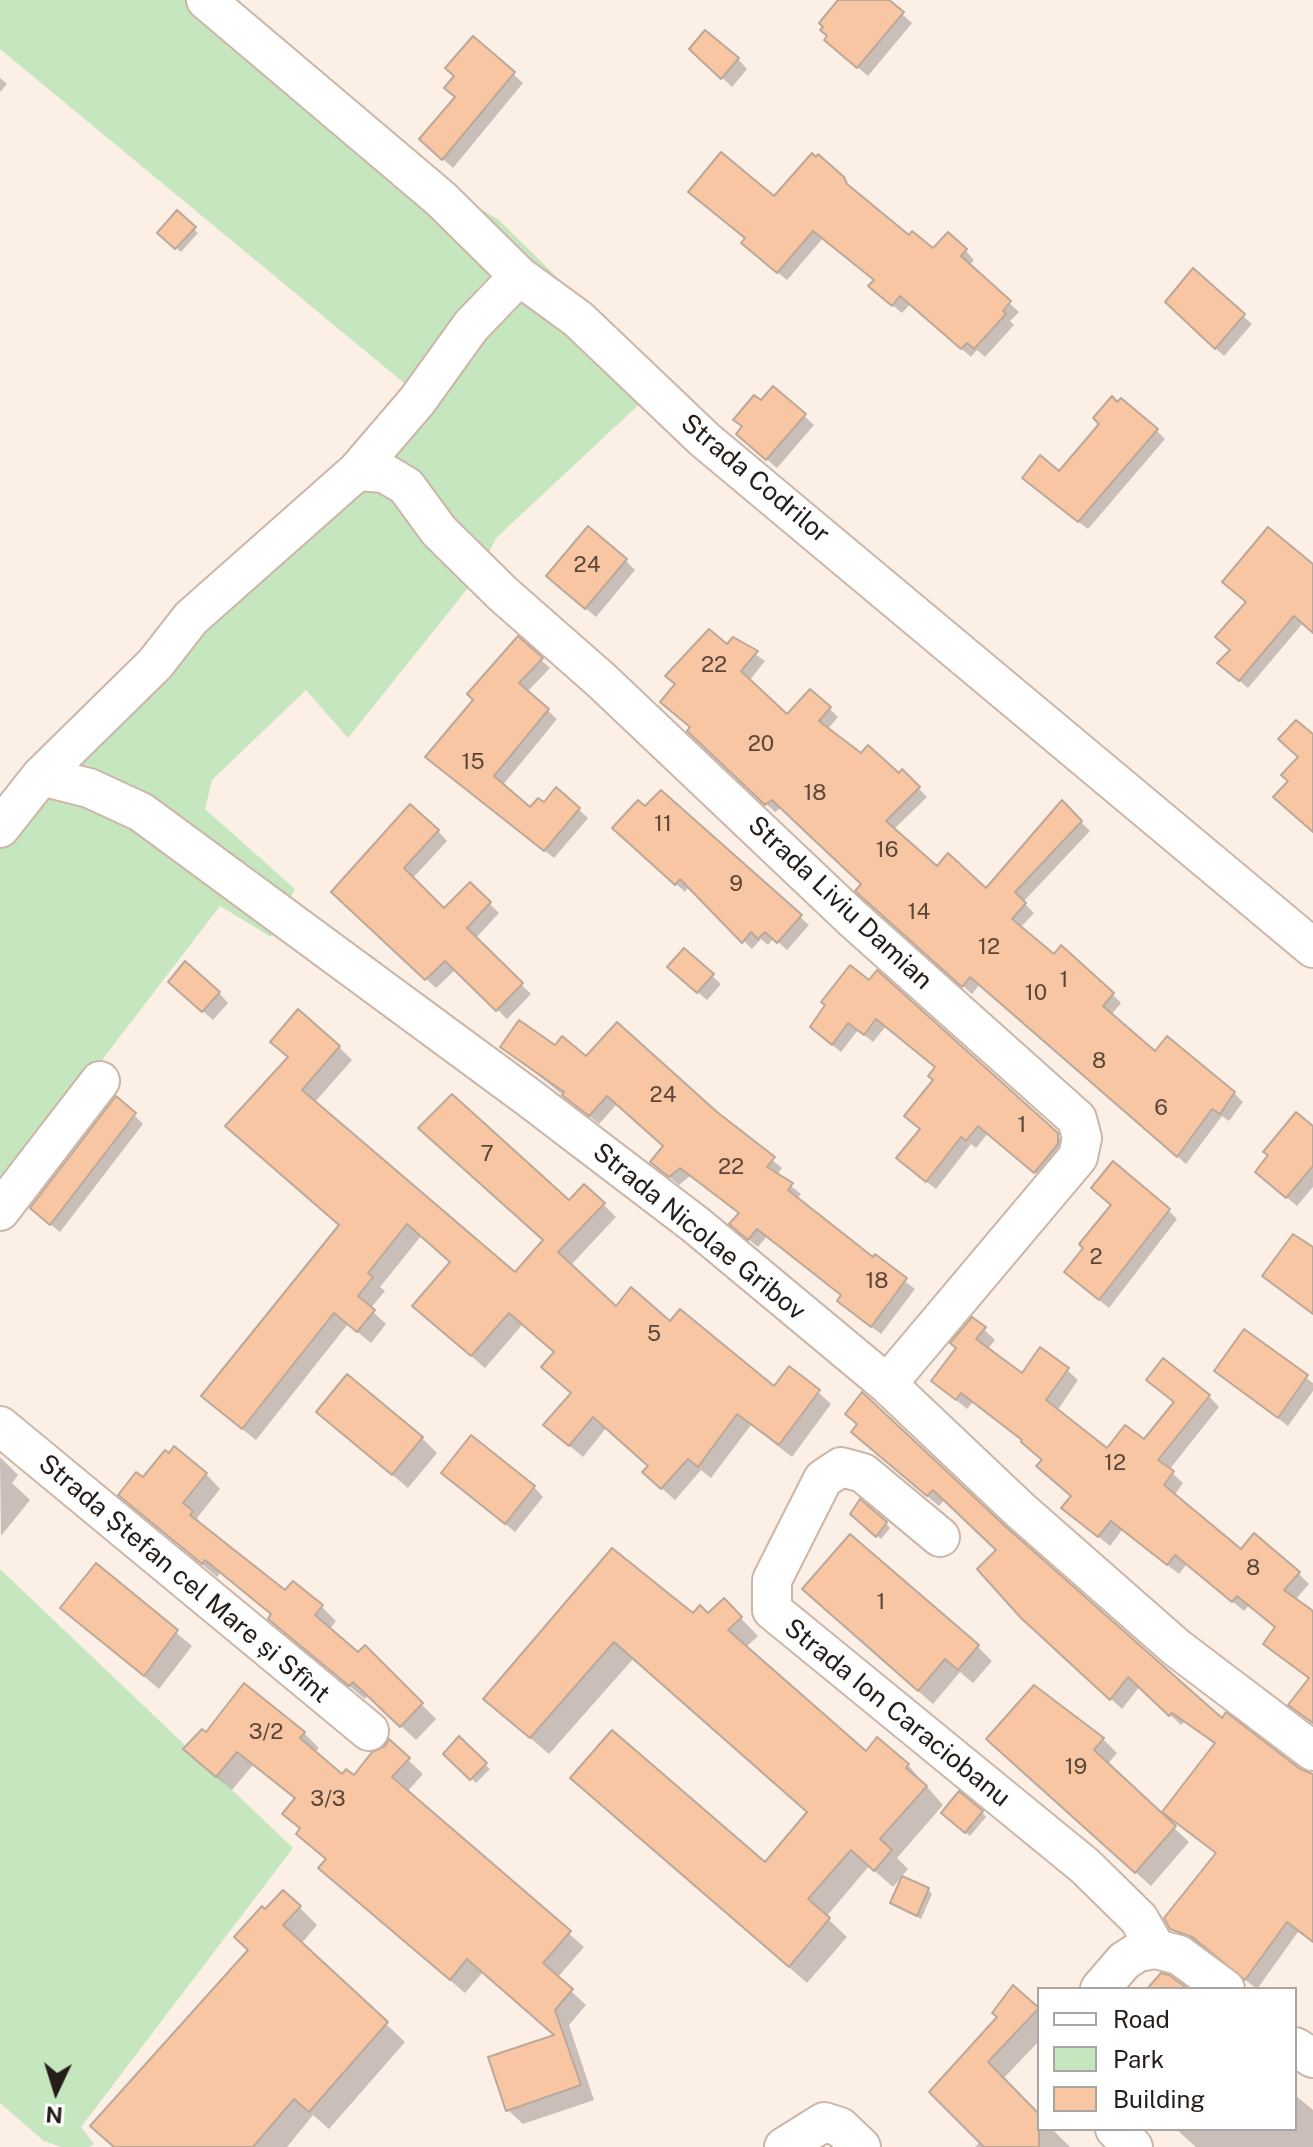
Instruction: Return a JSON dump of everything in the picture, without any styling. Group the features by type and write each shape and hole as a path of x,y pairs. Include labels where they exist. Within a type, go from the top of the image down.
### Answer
{"street":[{"name":"Strada Codrilor","path":"206,0 441,199 519,276 578,319 705,440 1313,948"},
{"path":"0,828 41,776 155,664 191,618 357,471 417,401 471,326 519,276"},
{"name":"Strada Liviu Damian","path":"357,471 384,473 406,486 439,531 503,594 601,680 852,918 1077,1119 1082,1138 1078,1157 887,1384"},
{"name":"Strada Nicolae Gribov","path":"41,776 89,788 141,812 696,1225 887,1384 1020,1510 1177,1648 1313,1751"},
{"path":"0,1211 100,1081"},
{"name":"Strada Ștefan cel Mare și Sfînt","path":"0,1426 369,1731"},
{"name":"Strada Ion Caraciobanu","path":"940,1537 863,1473 841,1467 823,1479 772,1580 772,1610 1085,1866 1139,1919 1156,1949"},
{"path":"1102,1987 1124,1961 1138,1952 1156,1949 1179,1955 1222,1987"},
{"path":"784,2147 824,2122 840,2127 861,2147"},
{"path":"1117,2131 1133,2147"}],"green space":[{"path":"0,0 224,0 469,202 499,220 663,382 496,538 476,578 348,738 306,690 212,780 205,809 295,889 271,937 220,906 0,1193 0,803 427,402 0,49"},
{"path":"0,1569 293,1848 81,2127 94,2144 90,2147 61,2147 44,2141 0,2103"}],"building":[{"path":"838,0 889,0 904,12 857,68 824,40 827,36 820,30 823,27 819,23"},
{"path":"705,30 739,58 721,79 689,49"},
{"path":"473,36 515,72 442,160 419,139 455,97 444,88 454,76 445,68"},
{"path":"721,152 774,196 812,153 816,157 818,154 844,177 847,184 909,235 912,231 933,248 948,232 967,249 961,256 1011,301 1003,311 1006,314 974,349 967,343 961,349 900,296 892,306 868,286 874,280 813,231 777,273 741,243 745,238 688,192"},
{"path":"177,210 196,227 175,249 157,233"},
{"path":"1193,268 1245,314 1215,349 1165,302"},
{"path":"773,386 806,414 766,460 736,434 742,426 733,420 754,395 761,400"},
{"path":"1112,396 1117,402 1121,398 1158,429 1078,522 1022,478 1040,455 1059,471 1099,424 1093,418"},
{"path":"588,526 627,559 585,609 546,576"},
{"path":"1268,527 1313,564 1313,633 1294,616 1239,681 1217,663 1230,650 1215,637 1246,602 1222,582"},
{"path":"709,629 727,644 733,637 758,651 741,671 787,714 810,689 831,707 819,721 861,753 868,745 899,773 902,769 920,787 886,821 937,866 948,853 986,888 1062,800 1082,821 1015,892 1026,903 1012,919 1054,954 1061,945 1114,993 1103,1006 1155,1051 1167,1036 1235,1092 1220,1114 1212,1109 1177,1157 970,977 962,987 855,891 861,884 772,800 765,805 687,731 690,727 660,702 675,684 665,676"},
{"path":"518,636 543,658 519,683 549,709 494,776 530,807 538,798 544,802 556,787 580,808 544,851 425,757 473,700 467,694"},
{"path":"1296,720 1313,734 1313,832 1273,797 1288,781 1281,775 1298,757 1278,739"},
{"path":"661,790 802,915 777,943 765,932 758,939 751,932 742,943 680,879 675,885 612,828 638,800 645,806"},
{"path":"410,804 439,830 404,868 444,908 470,882 491,902 467,928 523,983 496,1011 445,961 425,980 331,892"},
{"path":"684,948 714,974 697,993 667,967"},
{"path":"185,961 220,992 202,1012 168,982"},
{"path":"850,965 869,980 877,970 1058,1133 1058,1144 1034,1173 978,1126 966,1141 961,1137 926,1182 896,1158 920,1129 904,1116 933,1080 928,1076 935,1067 876,1019 864,1035 848,1023 832,1045 810,1027 825,1005 821,1002"},
{"path":"298,1009 340,1046 302,1090 515,1272 543,1240 418,1128 452,1094 569,1200 584,1184 605,1203 558,1252 616,1306 631,1287 670,1321 680,1309 774,1386 789,1366 820,1390 779,1445 737,1414 698,1467 688,1459 661,1489 642,1472 648,1466 593,1417 569,1446 543,1425 571,1393 541,1367 554,1352 509,1313 471,1356 412,1306 450,1262 407,1224 368,1273 373,1277 358,1296 375,1310 357,1332 334,1313 242,1429 201,1396 339,1225 225,1126 288,1057 270,1042"},
{"path":"519,1020 555,1045 562,1036 586,1056 617,1022 717,1112 775,1157 767,1167 793,1183 788,1190 873,1257 875,1254 907,1278 871,1327 837,1301 841,1295 757,1229 748,1240 729,1224 739,1213 680,1168 669,1177 650,1162 663,1146 607,1096 589,1116 562,1095 564,1092 500,1047"},
{"path":"116,1096 136,1113 50,1225 30,1208"},
{"path":"1296,1112 1313,1126 1313,1166 1286,1198 1255,1172 1268,1155 1263,1152"},
{"path":"1113,1161 1170,1209 1099,1300 1064,1272 1083,1248 1079,1244 1111,1205 1091,1188"},
{"path":"1293,1234 1313,1247 1313,1314 1262,1276"},
{"path":"972,1317 986,1327 976,1339 1022,1373 1040,1347 1069,1368 1046,1400 1107,1448 1125,1425 1144,1439 1174,1402 1146,1380 1163,1358 1210,1395 1158,1460 1174,1471 1164,1485 1241,1549 1254,1533 1300,1572 1284,1590 1313,1611 1313,1723 1288,1705 1309,1678 1263,1644 1275,1627 1237,1596 1232,1602 1175,1555 1167,1565 1111,1521 1098,1537 1061,1508 1071,1496 1036,1466 1042,1460 1022,1440 961,1393 956,1400 931,1381 956,1348 950,1343"},
{"path":"1244,1329 1308,1375 1278,1418 1214,1371"},
{"path":"347,1374 423,1437 392,1475 316,1412"},
{"path":"862,1392 1005,1526 1222,1718 1226,1712 1300,1769 1313,1774 1313,1942 1287,1922 1245,1980 1192,1937 1170,1929 1164,1918 1216,1853 1162,1812 1215,1743 1172,1713 1169,1716 1128,1677 1110,1700 1021,1618 977,1569 996,1550 933,1490 927,1496 851,1432 857,1424 845,1414"},
{"path":"471,1435 535,1486 505,1524 441,1473"},
{"path":"174,1446 207,1473 183,1503 193,1511 190,1515 285,1590 293,1581 323,1605 315,1615 358,1652 365,1645 423,1703 400,1727 353,1682 349,1686 268,1619 271,1614 205,1560 202,1564 118,1495 136,1472 143,1477 165,1450 169,1453"},
{"path":"860,1499 887,1522 876,1537 850,1514"},
{"path":"850,1534 979,1645 958,1670 945,1659 918,1691 802,1589"},
{"path":"612,1548 693,1613 700,1605 708,1613 724,1598 742,1617 728,1630 866,1751 877,1737 909,1764 906,1768 927,1786 880,1839 892,1850 874,1871 851,1850 808,1899 830,1918 789,1967 570,1778 612,1730 765,1862 807,1812 614,1642 530,1738 483,1699"},
{"path":"96,1563 178,1630 144,1676 60,1608"},
{"path":"244,1683 305,1732 300,1738 342,1774 346,1769 354,1775 372,1752 385,1746 389,1739 410,1758 392,1777 571,1931 543,1963 573,1989 555,2010 581,2085 506,2111 488,2057 554,2035 467,1959 450,1980 318,1868 326,1859 296,1834 300,1828 282,1814 295,1798 237,1752 216,1777 183,1749 202,1729 206,1732"},
{"path":"1034,1685 1104,1738 1094,1750 1176,1826 1135,1873 986,1739"},
{"path":"459,1736 487,1763 470,1780 443,1754"},
{"path":"959,1791 983,1811 965,1833 941,1813"},
{"path":"902,1876 929,1888 917,1916 890,1903"},
{"path":"283,1890 301,1906 283,1925 388,2022 309,2112 294,2099 253,2147 114,2147 90,2126 248,1950 234,1937 262,1906 265,1909"},
{"path":"1161,1973 1185,1987 1149,1987"},
{"path":"1013,1985 1037,2006 1037,2010 988,2062 1037,2112 1039,2147 984,2147 929,2092 997,2017 992,2013"}]}
